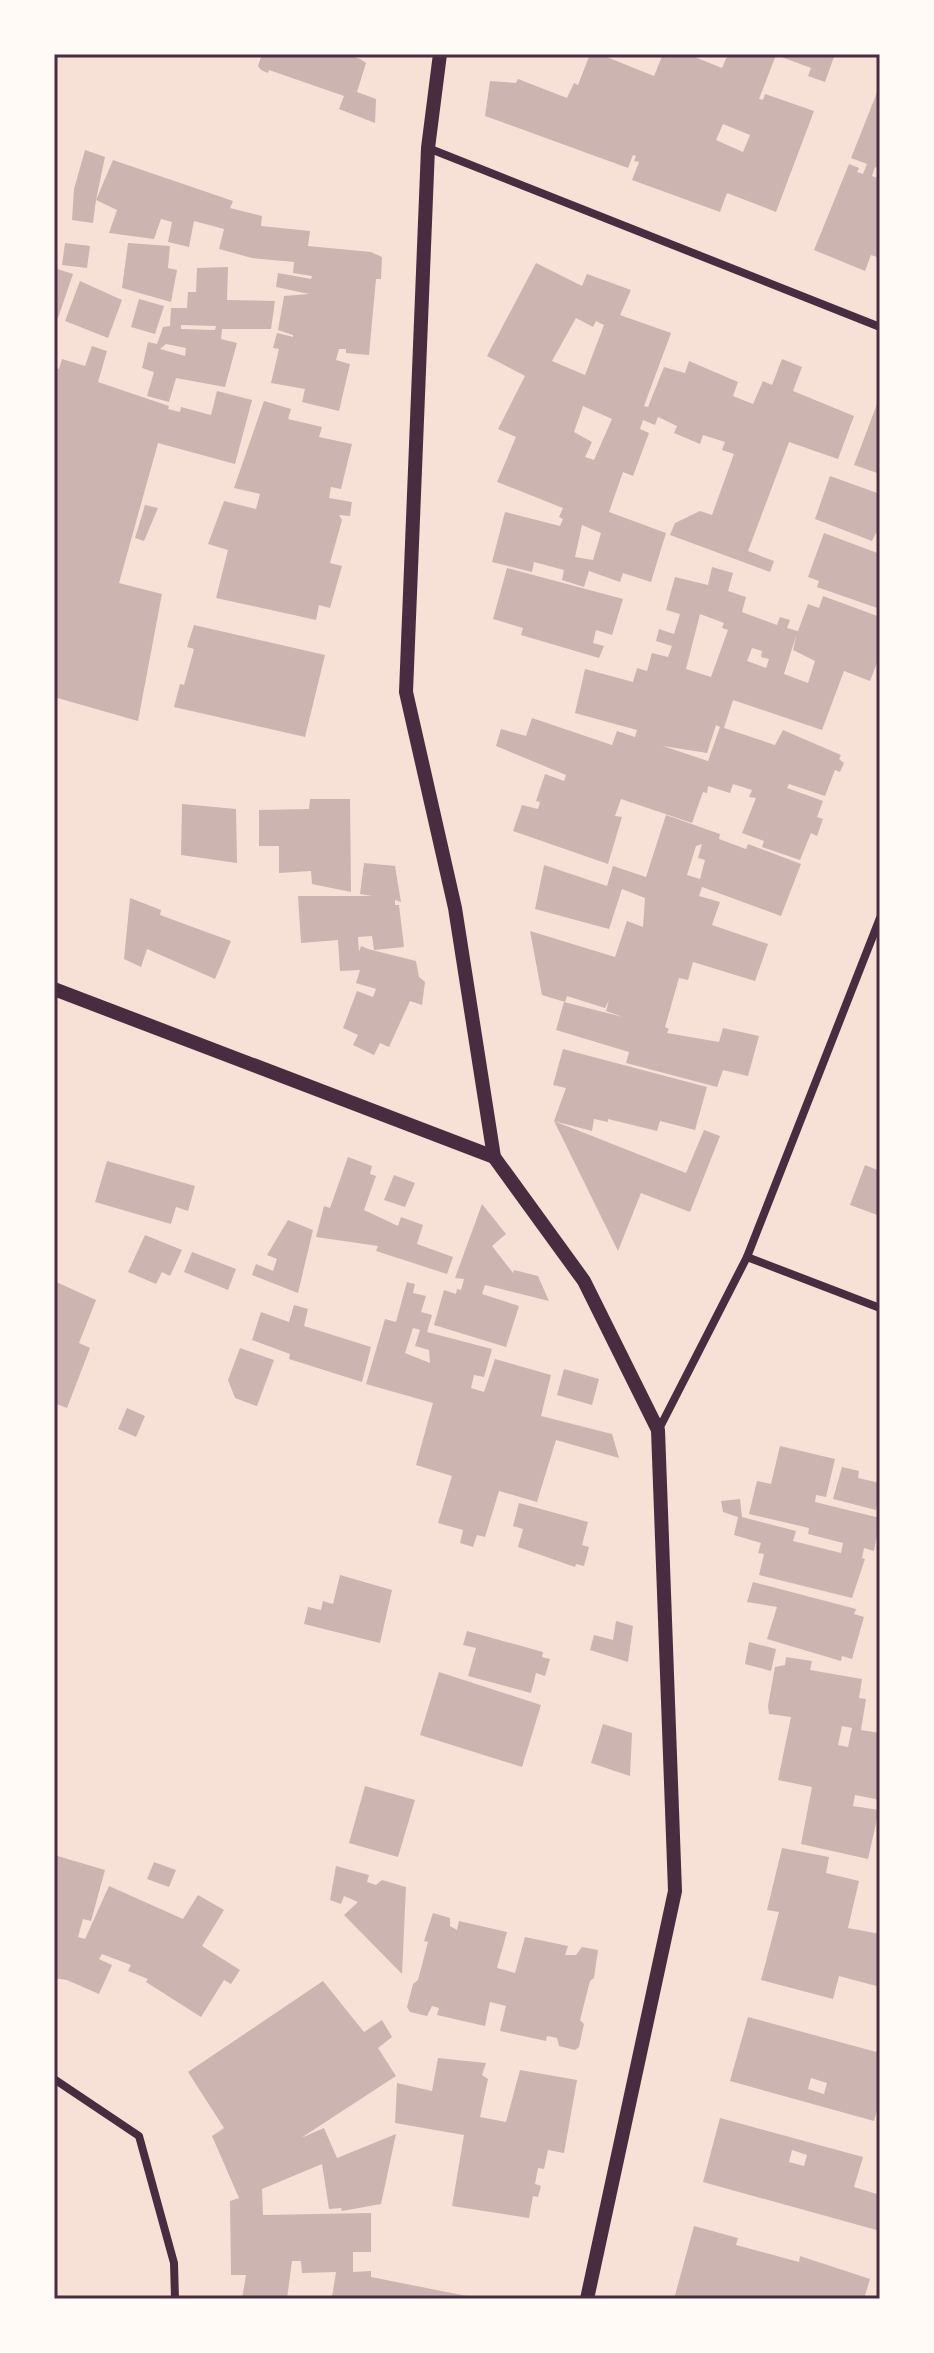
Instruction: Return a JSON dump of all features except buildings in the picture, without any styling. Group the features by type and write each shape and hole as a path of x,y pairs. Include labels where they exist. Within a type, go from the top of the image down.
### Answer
{"street":[{"path":"440,54 428,148 406,692 455,908 494,1157 584,1281 658,1430 675,1891 587,2299"},
{"path":"428,148 880,327"},
{"path":"658,1430 747,1257 880,918"},
{"path":"54,989 494,1157"},
{"path":"747,1257 880,1308"},
{"path":"54,2079 139,2136 174,2263 175,2299"}]}
